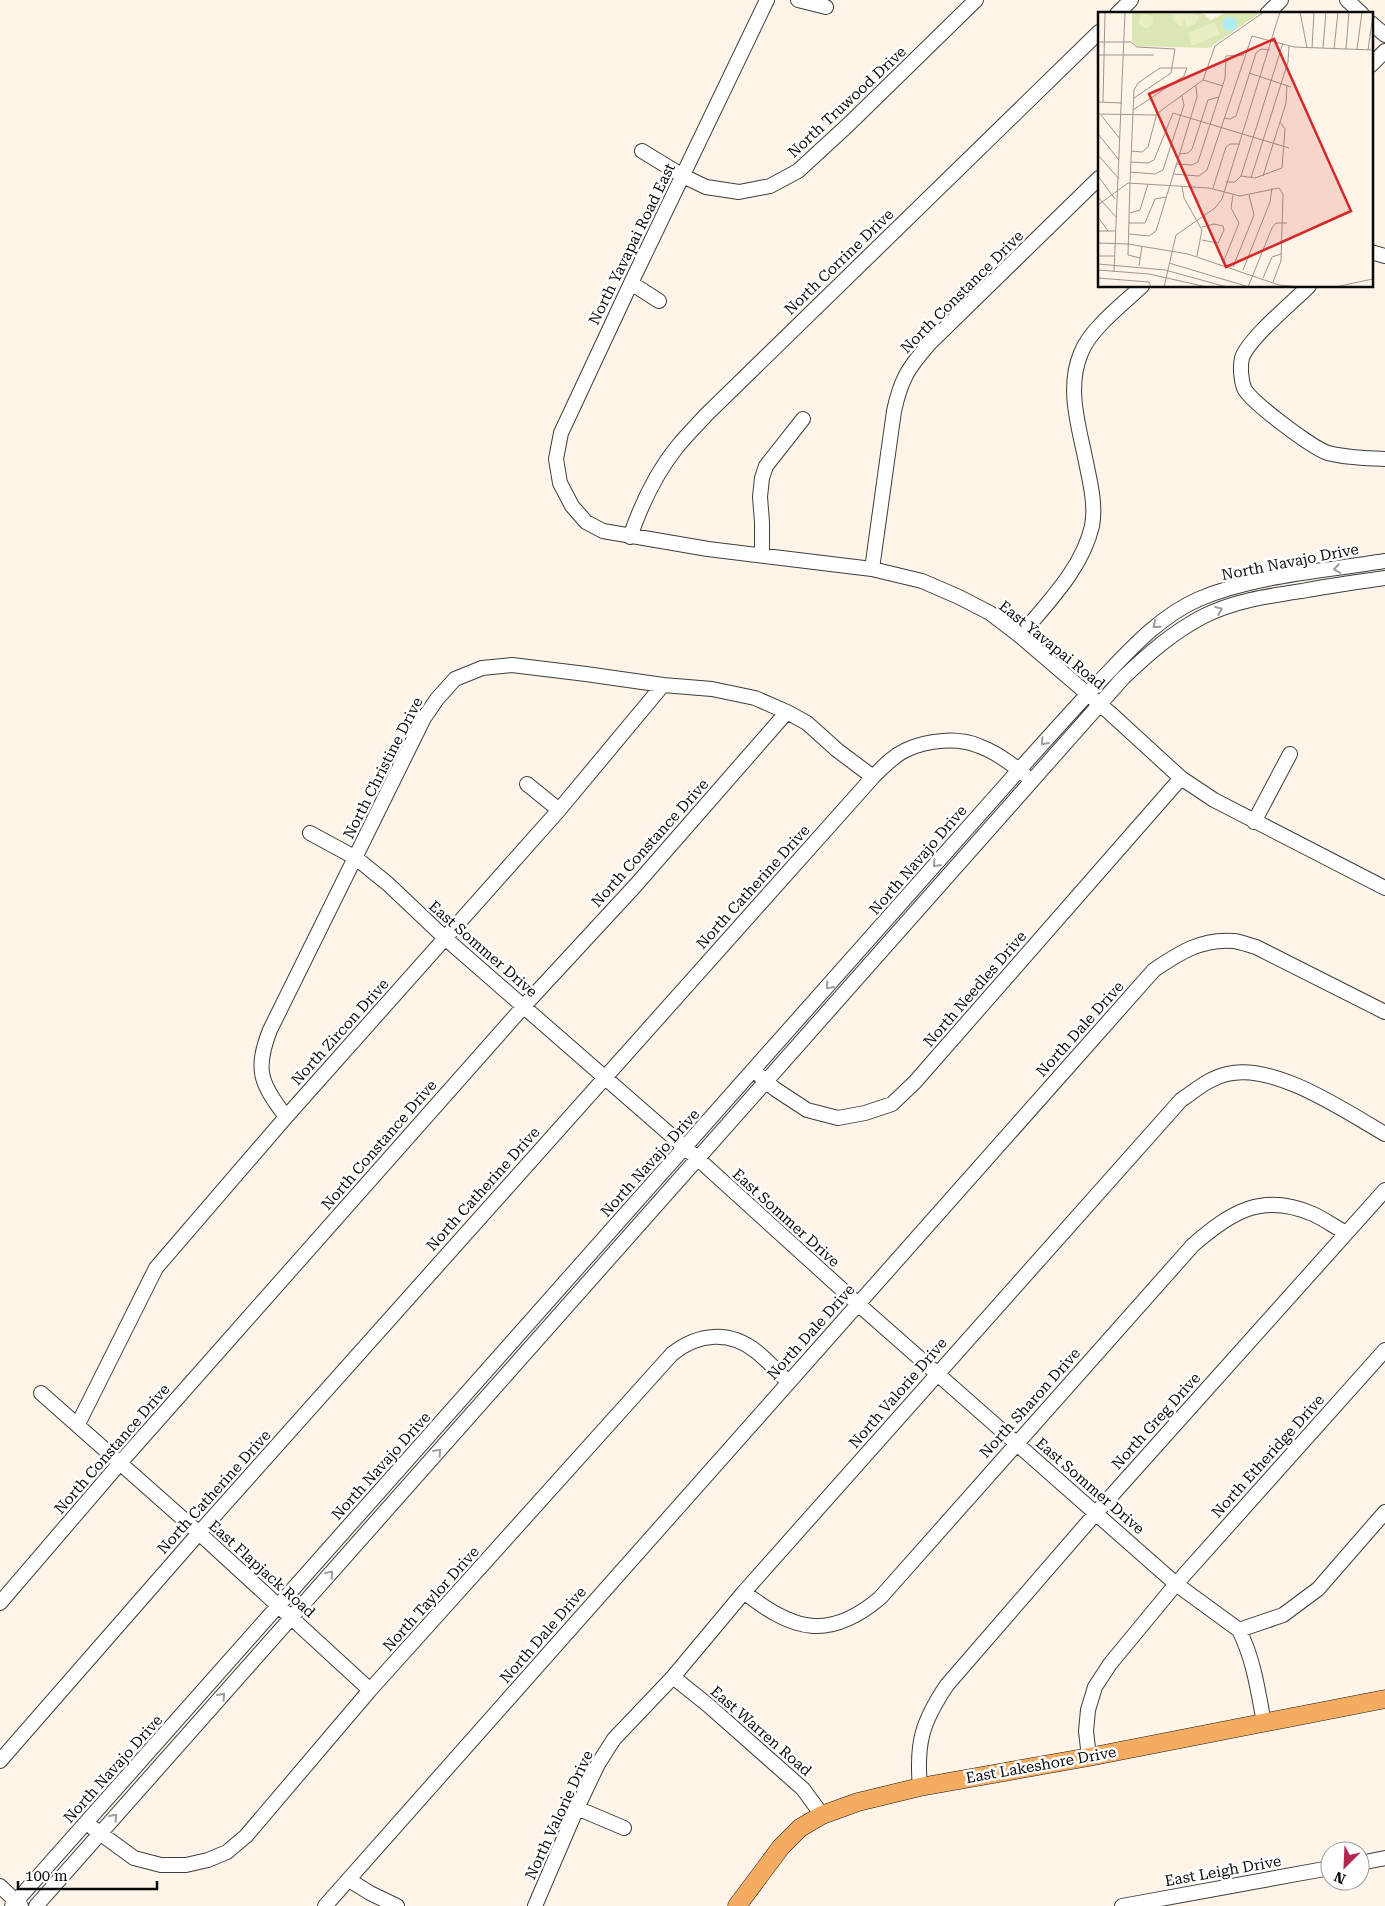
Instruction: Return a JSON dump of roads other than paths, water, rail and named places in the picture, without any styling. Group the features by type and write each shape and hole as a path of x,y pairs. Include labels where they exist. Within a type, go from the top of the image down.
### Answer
{"main road":[{"name":"East Lakeshore Drive","path":"737,1906 781,1847 800,1828 822,1814 858,1802 920,1787 1089,1757 1385,1699"}],"street":[{"name":"North Yavapai Road East","path":"572,506 558,475 556,459 561,433 767,0"},
{"path":"798,0 826,7"},
{"name":"North Truwood Drive","path":"642,152 706,187 739,192 770,186 798,171 976,0"},
{"path":"1119,12 1131,0"},
{"path":"1268,12 1281,0"},
{"path":"1347,0 1360,12"},
{"path":"1372,24 1385,35"},
{"name":"North Corrine Drive","path":"630,537 637,516 658,474 676,447 706,415 1098,33"},
{"path":"1372,64 1385,52"},
{"name":"North Constance Drive","path":"872,569 894,411 899,389 911,365 1098,179"},
{"path":"1372,252 1385,256"},
{"path":"631,283 659,301"},
{"path":"1020,636 1070,574 1085,549 1092,524 1093,508 1090,482 1075,409 1074,380 1081,353 1094,333 1140,288"},
{"path":"1307,288 1248,345 1242,360 1242,377 1245,390 1254,400 1312,445 1326,452 1347,457 1385,459"},
{"path":"762,555 760,497 762,478 766,466 803,419"},
{"name":"East Yavapai Road","path":"572,506 586,522 603,531 708,549 872,569 922,581 959,597 990,613 1020,636 1181,778 1214,800 1254,822 1385,888"},
{"name":"North Navajo Drive","path":"17,1904 278,1606 686,1148 1019,770 1137,641 1165,618 1198,600 1224,590 1272,579 1385,561"},
{"name":"North Navajo Drive","path":"36,1906 1099,704 1150,651 1176,632 1203,617 1230,606 1274,595 1385,578"},
{"path":"1272,579 1274,595"},
{"name":"North Christine Drive","path":"286,1117 268,1092 261,1071 262,1050 270,1030 424,718 437,699 455,679 482,668 512,665 663,685 712,689 755,698 788,712 807,723 837,750 873,777"},
{"name":"North Zircon Drive","path":"78,1424 156,1268 286,1117 559,810 663,685"},
{"name":"North Constance Drive","path":"0,1603 120,1464 524,1006 635,886 788,712"},
{"name":"North Catherine Drive","path":"0,1761 199,1533 890,760 906,750 930,743 955,741 979,745 1002,758 1031,781"},
{"path":"1254,822 1290,754"},
{"name":"North Needles Drive","path":"754,1071 775,1089 807,1110 838,1118 865,1114 892,1104 915,1082 1181,778"},
{"path":"527,784 559,810"},
{"name":"East Sommer Drive","path":"310,833 356,858 388,884 445,938 686,1148 858,1304 1176,1584 1238,1630 1248,1649 1253,1666 1264,1723"},
{"name":"North Dale Drive","path":"325,1906 1154,970 1180,952 1202,944 1233,941 1256,947 1385,1012"},
{"name":"North Valorie Drive","path":"535,1906 577,1808 598,1764 614,1739 672,1677 744,1592 1181,1100 1206,1082 1228,1074 1252,1072 1281,1080 1310,1092 1385,1134"},
{"name":"North Greg Drive","path":"920,1787 918,1760 920,1742 933,1706 947,1685 1096,1513 1385,1190"},
{"name":"North Sharon Drive","path":"744,1592 764,1608 786,1620 815,1627 841,1623 862,1612 880,1598 1193,1244 1213,1227 1236,1213 1264,1204 1290,1206 1306,1211 1346,1233"},
{"name":"North Taylor Drive","path":"88,1823 134,1858 161,1865 186,1865 227,1852 246,1836 370,1690 672,1354 686,1343 712,1336 735,1340 756,1351 788,1382"},
{"name":"North Etheridge Drive","path":"1089,1757 1086,1731 1088,1710 1095,1687 1110,1664 1176,1584 1385,1350"},
{"name":"East Flapjack Road","path":"41,1393 199,1533 370,1690"},
{"path":"1238,1630 1283,1615 1318,1589 1385,1512"},
{"name":"East Warren Road","path":"672,1677 708,1705 803,1789 822,1814"},
{"path":"577,1808 624,1828"},
{"path":"1370,1861 1385,1858"},
{"name":"East Leigh Drive","path":"1122,1906 1320,1870"},
{"path":"348,1880 370,1894 398,1906"},
{"path":"0,1886 17,1904"}]}
